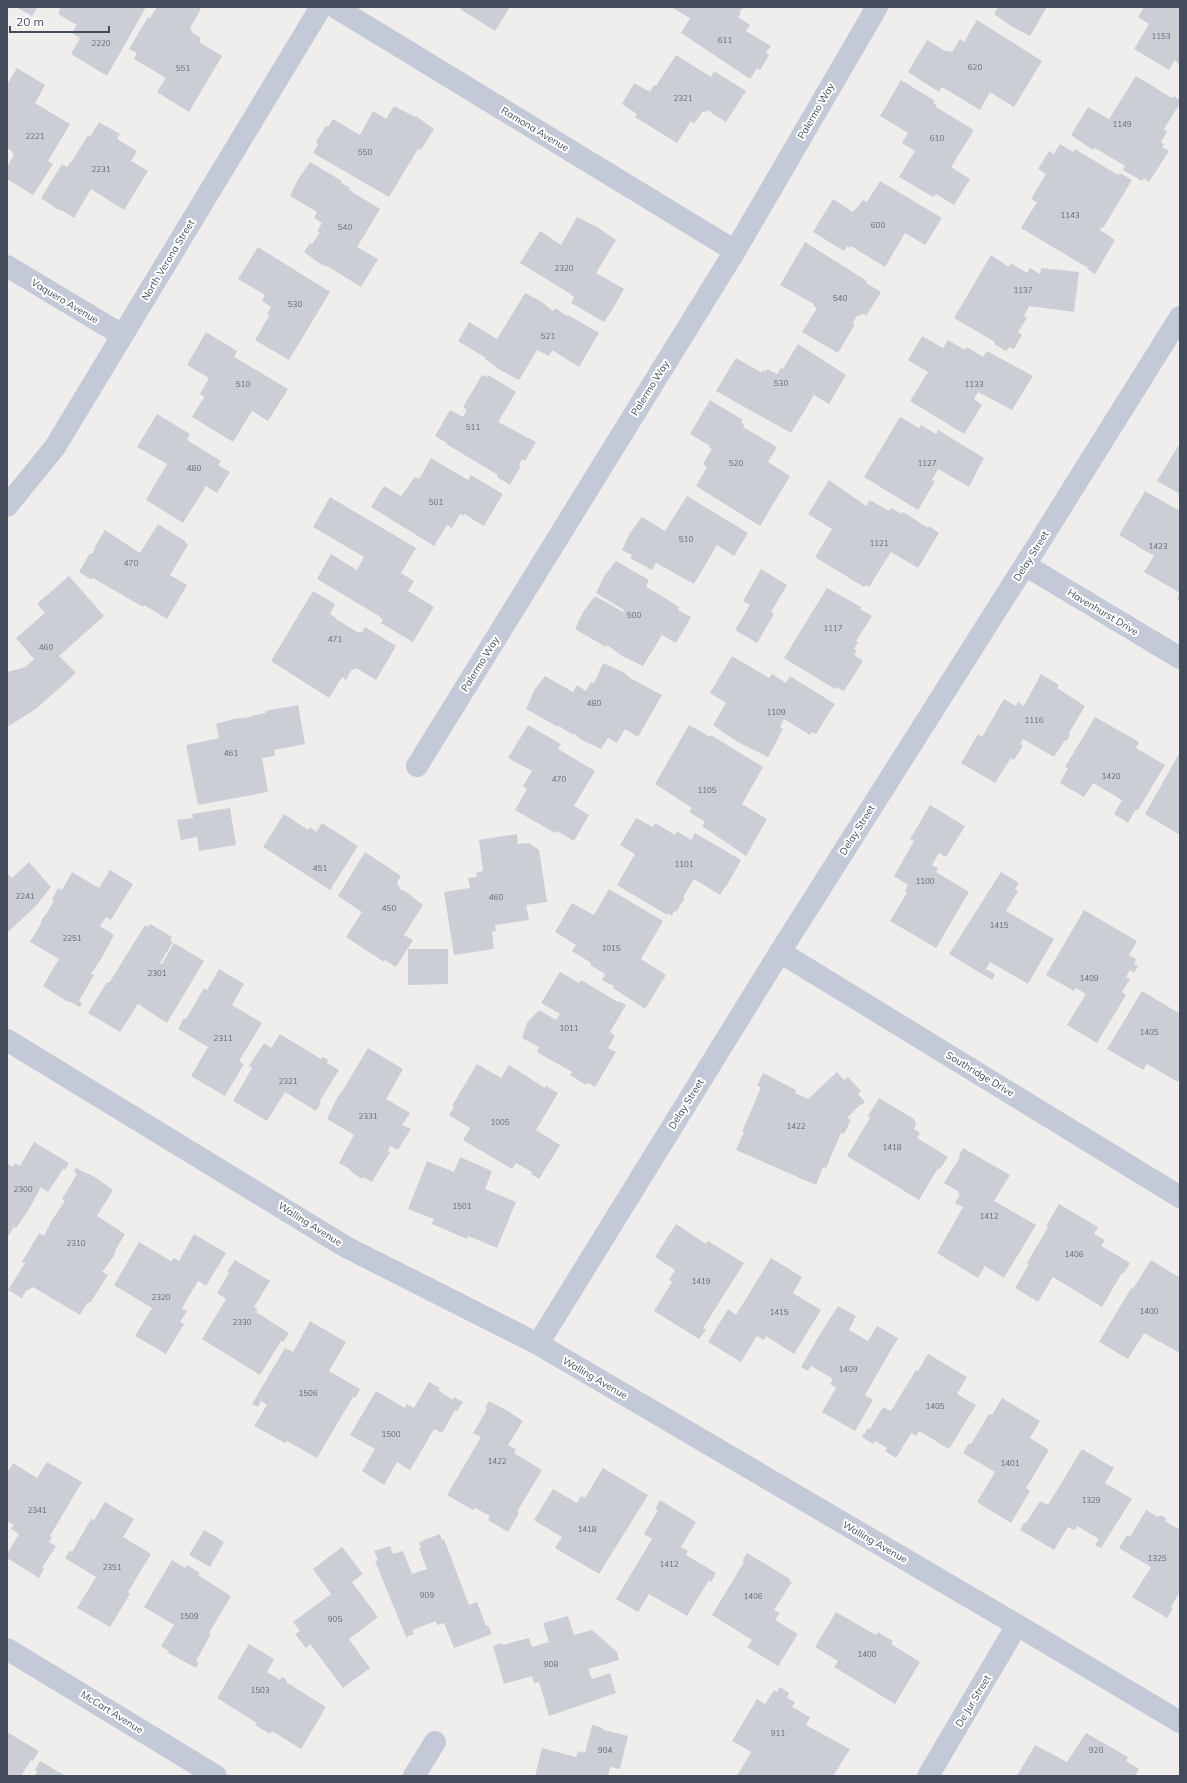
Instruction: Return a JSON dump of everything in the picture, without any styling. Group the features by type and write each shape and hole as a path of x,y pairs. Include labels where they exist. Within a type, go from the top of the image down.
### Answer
{"street":[{"name":"North Verona Street","path":"7,506 55,447 321,7"},
{"name":"Ramona Avenue","path":"335,7 735,251"},
{"name":"Palermo Way","path":"417,766 735,251 877,7"},
{"name":"Vaquero Avenue","path":"7,266 122,335"},
{"name":"Delay Street","path":"538,1344 780,952 1180,317"},
{"name":"Havenhurst Drive","path":"1025,565 1180,658"},
{"name":"Southridge Drive","path":"780,952 1180,1196"},
{"name":"Walling Avenue","path":"7,1040 346,1247 538,1344 1018,1625 1180,1722"},
{"name":"De Jur Street","path":"928,1776 1018,1625"},
{"name":"McCart Avenue","path":"7,1649 216,1776"},
{"path":"414,1776 434,1742"}],"building":[{"path":"16,7 38,7 32,16"},
{"path":"61,7 146,7 107,76 71,54 80,38 72,33 77,25 58,14"},
{"path":"157,7 198,7 201,9 190,28 192,30 191,32 201,38 199,42 222,56 189,112 157,92 166,78 134,59 137,53 129,49 148,17 150,18"},
{"path":"461,7 510,7 495,31 460,9"},
{"path":"671,7 744,7 739,13 741,13 738,17 750,25 746,31 771,46 766,53 769,55 760,70 757,68 750,79 681,33 690,18"},
{"path":"998,7 1047,7 1030,36 1011,26 994,14"},
{"path":"1144,7 1180,7 1180,66 1175,60 1169,70 1134,49 1149,24 1138,17"},
{"path":"977,20 1042,61 1014,107 990,92 980,110 942,87 939,92 908,72 927,40 947,52 952,52 960,39 964,42"},
{"path":"676,55 711,77 714,71 746,91 726,122 707,110 706,112 703,111 694,124 691,121 677,143 635,117 637,114 622,104 634,83 650,92 654,85 656,86"},
{"path":"17,68 45,85 35,103 70,124 48,161 53,164 33,195 7,179 7,167 14,155 12,154 13,152 7,148 7,85"},
{"path":"1136,76 1172,98 1174,96 1180,100 1180,103 1164,129 1167,132 1161,142 1164,144 1162,147 1169,151 1149,182 1144,178 1142,181 1123,170 1125,166 1095,148 1093,150 1071,135 1088,107 1109,119"},
{"path":"901,80 935,101 933,103 937,106 936,107 974,130 951,167 970,179 954,205 936,194 933,197 899,177 915,151 902,143 908,133 880,116"},
{"path":"394,106 415,117 416,116 434,129 421,150 418,149 389,197 313,153 318,144 316,142 326,126 328,127 333,119 360,135 373,111 386,119"},
{"path":"99,122 120,134 117,139 137,151 131,161 148,171 124,210 91,189 74,218 41,198 62,164 67,167 70,162 71,163 88,135 90,137"},
{"path":"1060,144 1073,152 1075,149 1118,175 1120,173 1132,180 1103,228 1101,227 1100,230 1115,240 1095,274 1087,269 1088,268 1021,228 1037,202 1031,199 1046,174 1038,169 1049,151 1054,154"},
{"path":"310,162 342,181 341,183 350,188 349,190 380,209 357,247 378,259 361,287 329,267 322,265 304,252 310,243 312,244 320,232 317,231 322,223 314,218 317,212 290,196 297,181"},
{"path":"880,181 942,218 925,245 905,233 885,267 851,246 850,248 847,246 844,251 813,232 833,199 853,212 863,200 867,202"},
{"path":"577,217 597,227 616,240 596,273 624,289 604,322 571,303 574,297 569,293 520,263 540,231 561,245"},
{"path":"805,242 867,281 866,283 881,292 866,316 863,314 856,317 853,323 855,324 838,353 802,332 817,308 813,306 814,304 780,285"},
{"path":"258,247 330,292 289,360 255,340 269,316 267,314 271,307 262,301 265,295 238,279"},
{"path":"991,255 1009,267 1011,263 1027,273 1030,268 1040,274 1041,268 1079,272 1074,312 1029,306 1024,316 1027,318 1018,332 1022,335 1014,349 1009,347 1006,351 994,344 995,342 954,318"},
{"path":"525,293 542,302 553,311 555,308 599,333 579,367 552,350 549,356 537,350 519,380 500,370 485,359 486,358 458,341 469,322 497,339"},
{"path":"206,332 237,351 234,357 288,389 268,421 252,411 233,442 192,417 204,397 200,394 209,378 187,365"},
{"path":"922,336 943,348 948,340 965,350 967,347 983,357 987,351 1033,376 1012,410 978,392 974,399 982,405 964,434 910,401 928,372 908,360"},
{"path":"798,344 846,375 829,404 814,395 791,433 716,391 736,358 762,373 763,370 766,372 767,369 777,374 781,368 783,369"},
{"path":"482,375 487,377 488,375 516,392 498,422 536,442 525,461 522,459 519,465 521,466 510,485 497,477 498,475 435,436 450,410 463,417 467,410 463,407"},
{"path":"710,400 743,420 741,422 744,424 743,427 777,447 768,462 790,476 760,526 696,486 707,467 703,464 712,449 709,448 710,446 690,434"},
{"path":"157,414 190,434 187,440 221,461 218,465 230,472 217,493 206,486 183,523 146,500 167,464 137,447"},
{"path":"900,417 919,428 921,425 936,434 938,430 984,458 969,487 938,469 932,480 935,481 918,510 864,477"},
{"path":"1178,446 1180,447 1180,494 1157,481"},
{"path":"431,458 468,480 471,475 503,494 484,526 464,514 463,516 460,514 452,528 447,525 434,546 371,507 384,486 401,496 415,477 419,479"},
{"path":"829,480 866,506 870,500 889,511 891,508 902,514 903,512 928,528 929,526 939,533 918,568 891,552 869,587 866,585 864,587 815,557 832,529 808,514"},
{"path":"1145,491 1180,511 1180,593 1144,572 1154,556 1119,535"},
{"path":"687,496 748,533 734,556 717,545 694,584 656,563 652,570 630,558 632,555 622,550 630,533 642,517 665,531"},
{"path":"330,497 416,548 401,573 414,581 408,591 434,607 413,642 381,623 383,620 379,616 317,579 331,554 357,570 364,557 313,527"},
{"path":"158,524 185,541 188,545 170,575 187,585 167,619 144,605 143,607 93,578 92,580 79,572 90,553 92,554 105,530 140,553"},
{"path":"616,561 649,580 646,586 648,588 679,607 678,610 691,617 676,643 662,635 643,666 622,656 607,645 606,647 575,629 583,612 595,596 623,612 624,610 596,593 604,576"},
{"path":"761,569 787,585 771,612 774,614 757,643 735,630 750,605 743,601"},
{"path":"69,576 104,616 59,656 76,673 37,708 9,726 7,719 7,672 26,667 34,659 16,638 45,613 37,604"},
{"path":"827,588 861,607 860,609 872,616 856,641 858,642 854,649 857,650 854,655 863,661 844,691 836,687 835,689 784,658"},
{"path":"313,591 335,604 330,614 336,619 359,633 362,633 365,627 396,646 376,680 356,668 354,670 352,669 346,680 342,677 329,698 271,661"},
{"path":"1180,593 1180,601 1177,599"},
{"path":"732,656 769,678 772,674 786,683 790,676 835,704 816,734 812,732 810,735 784,719 780,727 783,729 768,757 736,741 713,725 726,703 710,693"},
{"path":"603,663 623,672 630,678 662,695 638,737 625,729 617,743 608,738 601,749 526,709 535,689 545,676 573,692 577,685 586,691 591,682 594,683"},
{"path":"1041,674 1059,685 1057,688 1085,706 1069,733 1070,734 1067,741 1065,740 1054,757 1023,739 1020,744 1023,746 1014,760 1011,758 995,783 961,763 978,734 982,737 1004,699 1016,706 1018,702 1024,706"},
{"path":"298,705 305,744 274,750 275,756 262,758 268,792 198,805 186,745 219,738 216,724 233,719 251,717 266,713 265,711"},
{"path":"1095,717 1139,742 1136,748 1165,765 1138,810 1136,809 1128,823 1114,814 1122,800 1093,783 1084,797 1060,783 1068,768 1065,767"},
{"path":"528,725 561,744 558,749 595,771 574,806 589,815 574,841 557,831 555,833 515,810 527,789 523,786 532,771 508,758"},
{"path":"689,725 710,737 711,735 763,767 742,804 767,819 746,856 702,826 705,822 689,812 692,808 655,784"},
{"path":"1180,754 1180,835 1145,814"},
{"path":"930,805 965,826 946,857 939,853 932,865 938,868 936,872 969,892 936,948 890,921 907,893 905,891 908,885 894,876 914,841 910,839"},
{"path":"230,808 236,845 199,851 197,837 181,840 177,820 193,818 192,814"},
{"path":"284,814 308,830 310,827 316,832 322,823 358,846 330,890 263,847"},
{"path":"636,818 653,827 655,823 675,835 677,831 691,840 695,833 741,860 720,895 694,879 683,897 685,898 676,912 674,911 672,916 668,913 667,915 617,885 635,854 620,845"},
{"path":"517,834 518,844 529,843 539,850 547,902 526,905 529,920 495,925 496,931 492,932 494,949 454,955 444,892 470,888 468,878 477,877 476,873 483,871 479,840"},
{"path":"365,852 401,876 397,882 397,885 400,887 399,889 405,891 423,905 404,935 413,940 396,967 385,960 384,962 346,937 362,912 338,896"},
{"path":"29,862 51,887 36,906 7,933 7,873 12,878"},
{"path":"110,870 133,884 111,920 106,917 100,926 114,935 91,974 94,975 79,1001 82,1003 80,1007 69,1001 68,1002 43,986 59,959 30,942 54,900 52,899 58,888 62,890 72,872 99,888"},
{"path":"1001,872 1019,883 1015,889 1018,891 1006,911 1054,939 1028,984 990,962 986,969 995,974 992,980 949,954"},
{"path":"609,889 663,921 641,959 666,975 645,1009 613,988 614,986 602,980 605,974 572,951 576,945 555,932 572,903 594,915"},
{"path":"1084,910 1137,941 1129,955 1136,959 1134,964 1138,966 1134,973 1130,970 1126,977 1130,979 1122,992 1126,995 1097,1043 1067,1025 1086,994 1076,988 1074,991 1046,975"},
{"path":"150,924 172,937 170,940 173,942 160,963 162,964 174,943 204,961 167,1023 138,1004 120,1032 88,1013 107,982 109,983 145,925 148,927"},
{"path":"408,949 448,949 448,984 408,985"},
{"path":"219,969 244,984 232,1005 262,1023 239,1061 244,1064 225,1096 191,1076 208,1047 178,1029 184,1018 186,1019 204,988 207,990"},
{"path":"560,972 579,983 581,980 618,1002 619,1001 626,1005 610,1032 615,1036 608,1048 616,1052 595,1087 588,1083 586,1085 570,1075 572,1072 537,1052 539,1047 522,1038 527,1023 539,1010 556,1020 560,1014 541,1003"},
{"path":"1142,991 1180,1014 1180,1078 1178,1082 1147,1064 1143,1070 1107,1049"},
{"path":"280,1034 321,1059 323,1057 328,1060 327,1063 339,1070 319,1102 321,1103 316,1111 285,1092 267,1121 233,1101 252,1068 249,1066 264,1043 271,1048"},
{"path":"368,1048 403,1069 386,1099 410,1113 402,1125 411,1129 398,1150 390,1146 388,1151 390,1152 372,1182 363,1177 362,1179 339,1163 354,1135 327,1119 338,1096"},
{"path":"477,1064 501,1078 509,1065 545,1088 546,1086 558,1093 536,1130 560,1145 539,1179 531,1174 532,1172 516,1163 512,1169 463,1140 470,1128 449,1115 454,1107 452,1106"},
{"path":"837,1072 844,1080 848,1077 861,1091 858,1094 865,1102 847,1118 851,1120 844,1134 841,1133 826,1168 823,1167 816,1185 736,1150 761,1087 757,1086 763,1073 796,1090 795,1093 808,1099"},
{"path":"879,1098 914,1119 916,1125 914,1129 920,1133 917,1138 948,1157 940,1169 938,1168 919,1200 847,1156 870,1118 868,1116"},
{"path":"34,1142 69,1163 65,1170 63,1169 48,1192 41,1187 29,1209 7,1238 7,1163 13,1167 15,1163 20,1166"},
{"path":"963,1148 1010,1175 994,1201 1036,1225 1004,1278 985,1266 978,1278 937,1253 963,1207 955,1203 960,1194 958,1191 944,1183 960,1157 959,1156"},
{"path":"460,1157 492,1171 485,1189 516,1202 497,1248 468,1236 467,1239 432,1224 434,1219 408,1209 427,1161 454,1172"},
{"path":"76,1168 95,1177 113,1190 97,1216 125,1234 116,1249 114,1256 102,1272 108,1275 90,1303 88,1302 80,1315 33,1287 26,1291 22,1298 8,1290 25,1263 22,1262 39,1233 44,1236 52,1220 65,1201 62,1199 77,1174 74,1172"},
{"path":"1059,1204 1098,1227 1094,1234 1105,1240 1101,1246 1130,1263 1124,1273 1122,1273 1102,1307 1053,1277 1038,1302 1015,1288 1029,1264 1027,1263 1048,1227 1046,1226"},
{"path":"676,1224 706,1244 708,1241 744,1263 703,1328 706,1330 699,1339 654,1311 672,1282 669,1280 675,1270 655,1257"},
{"path":"194,1234 226,1253 206,1286 198,1281 182,1308 187,1311 180,1322 184,1324 166,1354 135,1336 152,1308 114,1285 139,1242 171,1261 174,1258 179,1261"},
{"path":"771,1258 802,1277 793,1293 821,1310 794,1354 766,1336 764,1340 757,1336 741,1362 708,1342 728,1309 736,1315"},
{"path":"235,1260 270,1281 254,1307 258,1310 256,1312 289,1333 283,1342 281,1341 260,1375 202,1339 226,1299 217,1293 229,1273 227,1272"},
{"path":"1151,1260 1180,1278 1180,1353 1144,1333 1128,1359 1099,1342 1131,1288 1133,1289"},
{"path":"838,1306 856,1316 849,1330 868,1341 877,1326 898,1338 865,1395 873,1400 855,1431 822,1412 836,1388 830,1384 833,1379 811,1366 808,1371 801,1367"},
{"path":"310,1321 346,1342 329,1371 360,1389 355,1398 353,1397 317,1458 287,1441 285,1443 254,1426 267,1405 261,1401 258,1407 252,1404 285,1348 293,1352"},
{"path":"928,1354 967,1377 957,1394 976,1405 949,1449 919,1431 916,1436 911,1433 896,1458 885,1451 887,1448 875,1441 873,1444 862,1437 868,1428 870,1429 883,1407 891,1411 916,1370 918,1371"},
{"path":"429,1382 440,1388 439,1391 453,1400 454,1397 463,1402 457,1411 455,1410 442,1433 434,1429 410,1470 397,1462 384,1485 362,1471 375,1449 350,1435 376,1391 405,1408 407,1404 414,1408"},
{"path":"1002,1398 1040,1421 1030,1438 1049,1450 1026,1488 1030,1491 1011,1523 977,1502 995,1472 963,1453 969,1443 971,1444 989,1414 992,1415"},
{"path":"489,1401 523,1421 508,1445 516,1449 514,1453 542,1470 517,1512 519,1513 508,1532 488,1520 490,1516 475,1508 473,1510 447,1495 481,1437 473,1433 487,1409 485,1408"},
{"path":"1082,1449 1114,1468 1105,1483 1132,1499 1101,1548 1095,1545 1099,1539 1077,1526 1075,1530 1068,1527 1054,1550 1020,1530 1024,1522 1026,1523 1040,1501 1048,1505"},
{"path":"47,1462 82,1482 50,1536 52,1537 49,1542 56,1546 42,1568 44,1569 39,1578 7,1558 7,1554 19,1534 11,1529 14,1525 7,1521 7,1473 13,1463 37,1478"},
{"path":"603,1468 648,1495 599,1574 555,1548 562,1537 534,1520 553,1489 577,1503 581,1496 585,1498"},
{"path":"660,1500 696,1522 681,1547 688,1551 686,1555 716,1573 711,1582 709,1580 687,1616 649,1594 638,1612 616,1599 652,1539 644,1534 658,1510 655,1509"},
{"path":"105,1502 134,1519 123,1537 151,1554 128,1592 130,1594 110,1627 77,1608 96,1577 65,1558 70,1550 72,1552 91,1519 94,1520"},
{"path":"1146,1510 1158,1517 1160,1515 1166,1518 1165,1521 1180,1530 1180,1591 1167,1618 1132,1597 1151,1567 1119,1548 1127,1535 1130,1537"},
{"path":"204,1530 224,1542 210,1567 189,1555"},
{"path":"440,1534 442,1540 444,1539 469,1605 477,1602 486,1626 488,1625 492,1634 454,1648 444,1623 437,1625 436,1621 412,1630 414,1634 406,1637 375,1561 378,1560 374,1551 390,1546 393,1554 403,1551 412,1574 427,1569 419,1548 421,1548 419,1542"},
{"path":"342,1547 363,1574 352,1582 378,1617 349,1639 370,1668 343,1688 310,1644 306,1648 295,1634 300,1631 293,1622 331,1594 313,1569"},
{"path":"747,1553 790,1579 789,1581 792,1582 774,1610 780,1613 775,1620 798,1634 778,1666 747,1647 752,1640 712,1615 744,1562 742,1561"},
{"path":"172,1560 185,1568 187,1565 200,1573 198,1575 231,1596 209,1633 211,1634 196,1661 199,1663 196,1668 168,1653 169,1651 161,1646 174,1625 144,1607"},
{"path":"836,1612 876,1635 878,1632 893,1641 891,1644 920,1662 895,1704 834,1667 838,1661 815,1647"},
{"path":"568,1616 574,1635 592,1630 617,1652 619,1660 588,1669 592,1679 610,1673 616,1693 549,1716 539,1682 534,1683 532,1676 504,1684 493,1646 529,1638 532,1647 549,1642 543,1623"},
{"path":"249,1644 274,1659 267,1672 280,1680 282,1677 287,1680 286,1682 326,1707 301,1749 272,1731 270,1734 255,1725 257,1723 217,1698"},
{"path":"780,1687 789,1693 787,1698 795,1702 792,1707 810,1717 806,1725 850,1749 833,1776 737,1776 751,1752 732,1741 757,1699 765,1704 774,1690 777,1692"},
{"path":"592,1725 603,1728 603,1730 628,1736 620,1769 610,1767 608,1776 535,1776 542,1748 576,1757 578,1751 585,1753"},
{"path":"7,1732 39,1751 33,1761 31,1760 21,1776 7,1776"},
{"path":"1086,1733 1128,1757 1126,1761 1139,1769 1135,1776 1017,1776 1035,1745 1067,1762"},
{"path":"40,1761 66,1776 35,1776 37,1772 35,1770"}]}
